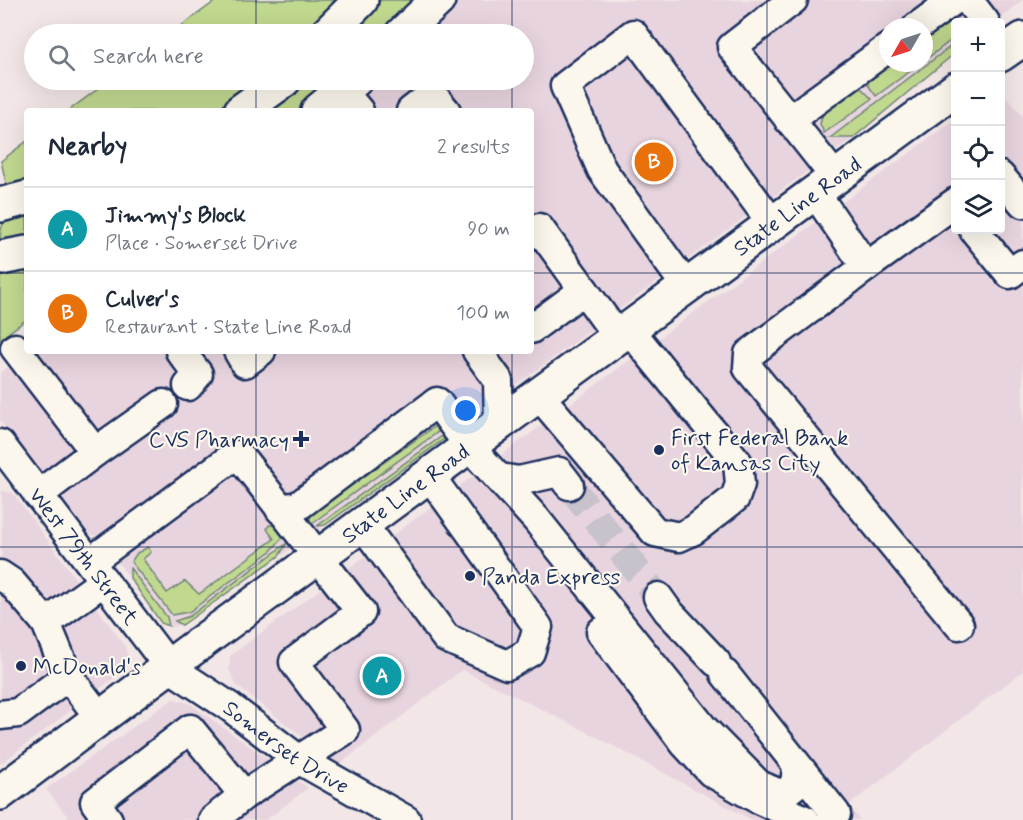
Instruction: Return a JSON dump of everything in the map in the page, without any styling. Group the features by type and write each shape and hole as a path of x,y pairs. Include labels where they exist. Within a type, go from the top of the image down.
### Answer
{"main road":[{"path":"337,24 361,0"},
{"path":"413,24 438,0"},
{"path":"245,108 270,90"},
{"name":"State Line Road","path":"0,793 951,92"},
{"path":"0,205 24,199"},
{"path":"0,258 24,254"}],"street":[{"path":"793,0 732,47 789,120 866,267"},
{"path":"929,18 954,0"},
{"path":"968,0 982,18"},
{"path":"686,286 602,170 565,86 633,34 772,223"},
{"path":"789,120 879,55"},
{"path":"415,108 429,97 435,98 443,108"},
{"path":"1003,180 1023,203"},
{"path":"951,207 749,354 748,368 959,625"},
{"path":"534,232 539,228 584,290 738,463 740,484 735,498 694,530 679,537 655,532 538,394"},
{"path":"977,234 1010,274 1023,264"},
{"path":"534,327 584,290"},
{"path":"14,349 95,452"},
{"path":"182,354 198,374 188,386"},
{"path":"240,354 245,363 257,354"},
{"path":"488,355 498,380 500,424"},
{"path":"280,509 298,506 437,402 470,446 536,519 704,729 759,785 782,795 795,785 796,767"},
{"path":"38,495 163,404"},
{"name":"West 79th Street","path":"0,444 9,474 38,495 169,667"},
{"path":"46,623 97,572 231,456 242,459 361,612 294,662 345,730 244,795 213,820"},
{"path":"363,525 446,638 507,665 530,652 538,627 430,476"},
{"path":"500,478 519,481 557,480 536,498 536,519"},
{"path":"500,478 500,502 686,744 711,772 758,799 805,820"},
{"path":"0,575 12,583 46,623 68,676 100,718"},
{"path":"658,597 668,611 721,668 796,767 836,814 831,820"},
{"name":"Somerset Drive","path":"169,667 219,700 298,759 406,820"},
{"path":"0,715 18,713 68,676"},
{"path":"108,820 95,802 190,729 219,700"},
{"path":"190,729 244,795"}],"shaded area":[{"path":"459,0 1023,0 1000,18 951,18 951,56 933,71 933,18 879,18 879,72 932,72 853,138 325,525 188,621 174,627 165,625 98,536 83,533 74,524 0,421 0,373 25,354 534,354 534,108 349,108 368,90 534,90 534,24 434,24"},
{"path":"1005,95 1023,117 1023,671 849,805 860,820 752,820 585,731 462,670 339,765 237,686 229,670 230,656 951,122 951,234 1005,234"},
{"path":"2,491 13,493 125,646 129,660 126,669 0,764"},
{"path":"173,699 189,703 308,788 266,820 70,820 46,789"}],"green space":[{"path":"217,0 346,0 321,24 184,24"},
{"path":"381,0 420,0 395,24 357,24"},
{"path":"951,21 951,40 933,54 933,31"},
{"path":"951,46 951,56 933,71 933,60"},
{"path":"879,72 909,72 876,96 868,85 868,80"},
{"path":"917,72 932,72 853,138 830,138"},
{"path":"859,86 872,99 824,133 820,124 823,113"},
{"path":"96,90 248,90 224,108 72,108"},
{"path":"288,90 325,90 303,108 266,108"},
{"path":"24,143 24,187 8,192 1,161"},
{"path":"24,215 24,242 0,243 3,224"},
{"path":"24,268 24,321 0,339 0,272"},
{"path":"434,427 442,429 311,524 309,523 311,514"},
{"path":"445,434 444,439 325,525 317,526"},
{"path":"269,525 277,526 284,536 270,552 189,612 172,615 131,562 137,553 148,547 151,552 143,559 167,593 185,581 199,594 274,539 267,529"},
{"path":"287,543 279,556 188,621 182,625 175,621 190,616"},
{"path":"130,568 167,617 169,626 161,623 130,578"}],"tunnel":[{"path":"569,485 658,597"}],"place":[{"name":"Culver's","path":"654,162"},
{"name":"CVS Pharmacy","path":"301,439"},
{"name":"First Federal Bank of Kansas City","path":"659,450"},
{"name":"Panda Express","path":"470,576"},
{"name":"McDonald's","path":"21,666"},
{"name":"Jimmy's Block","path":"382,676"}]}
